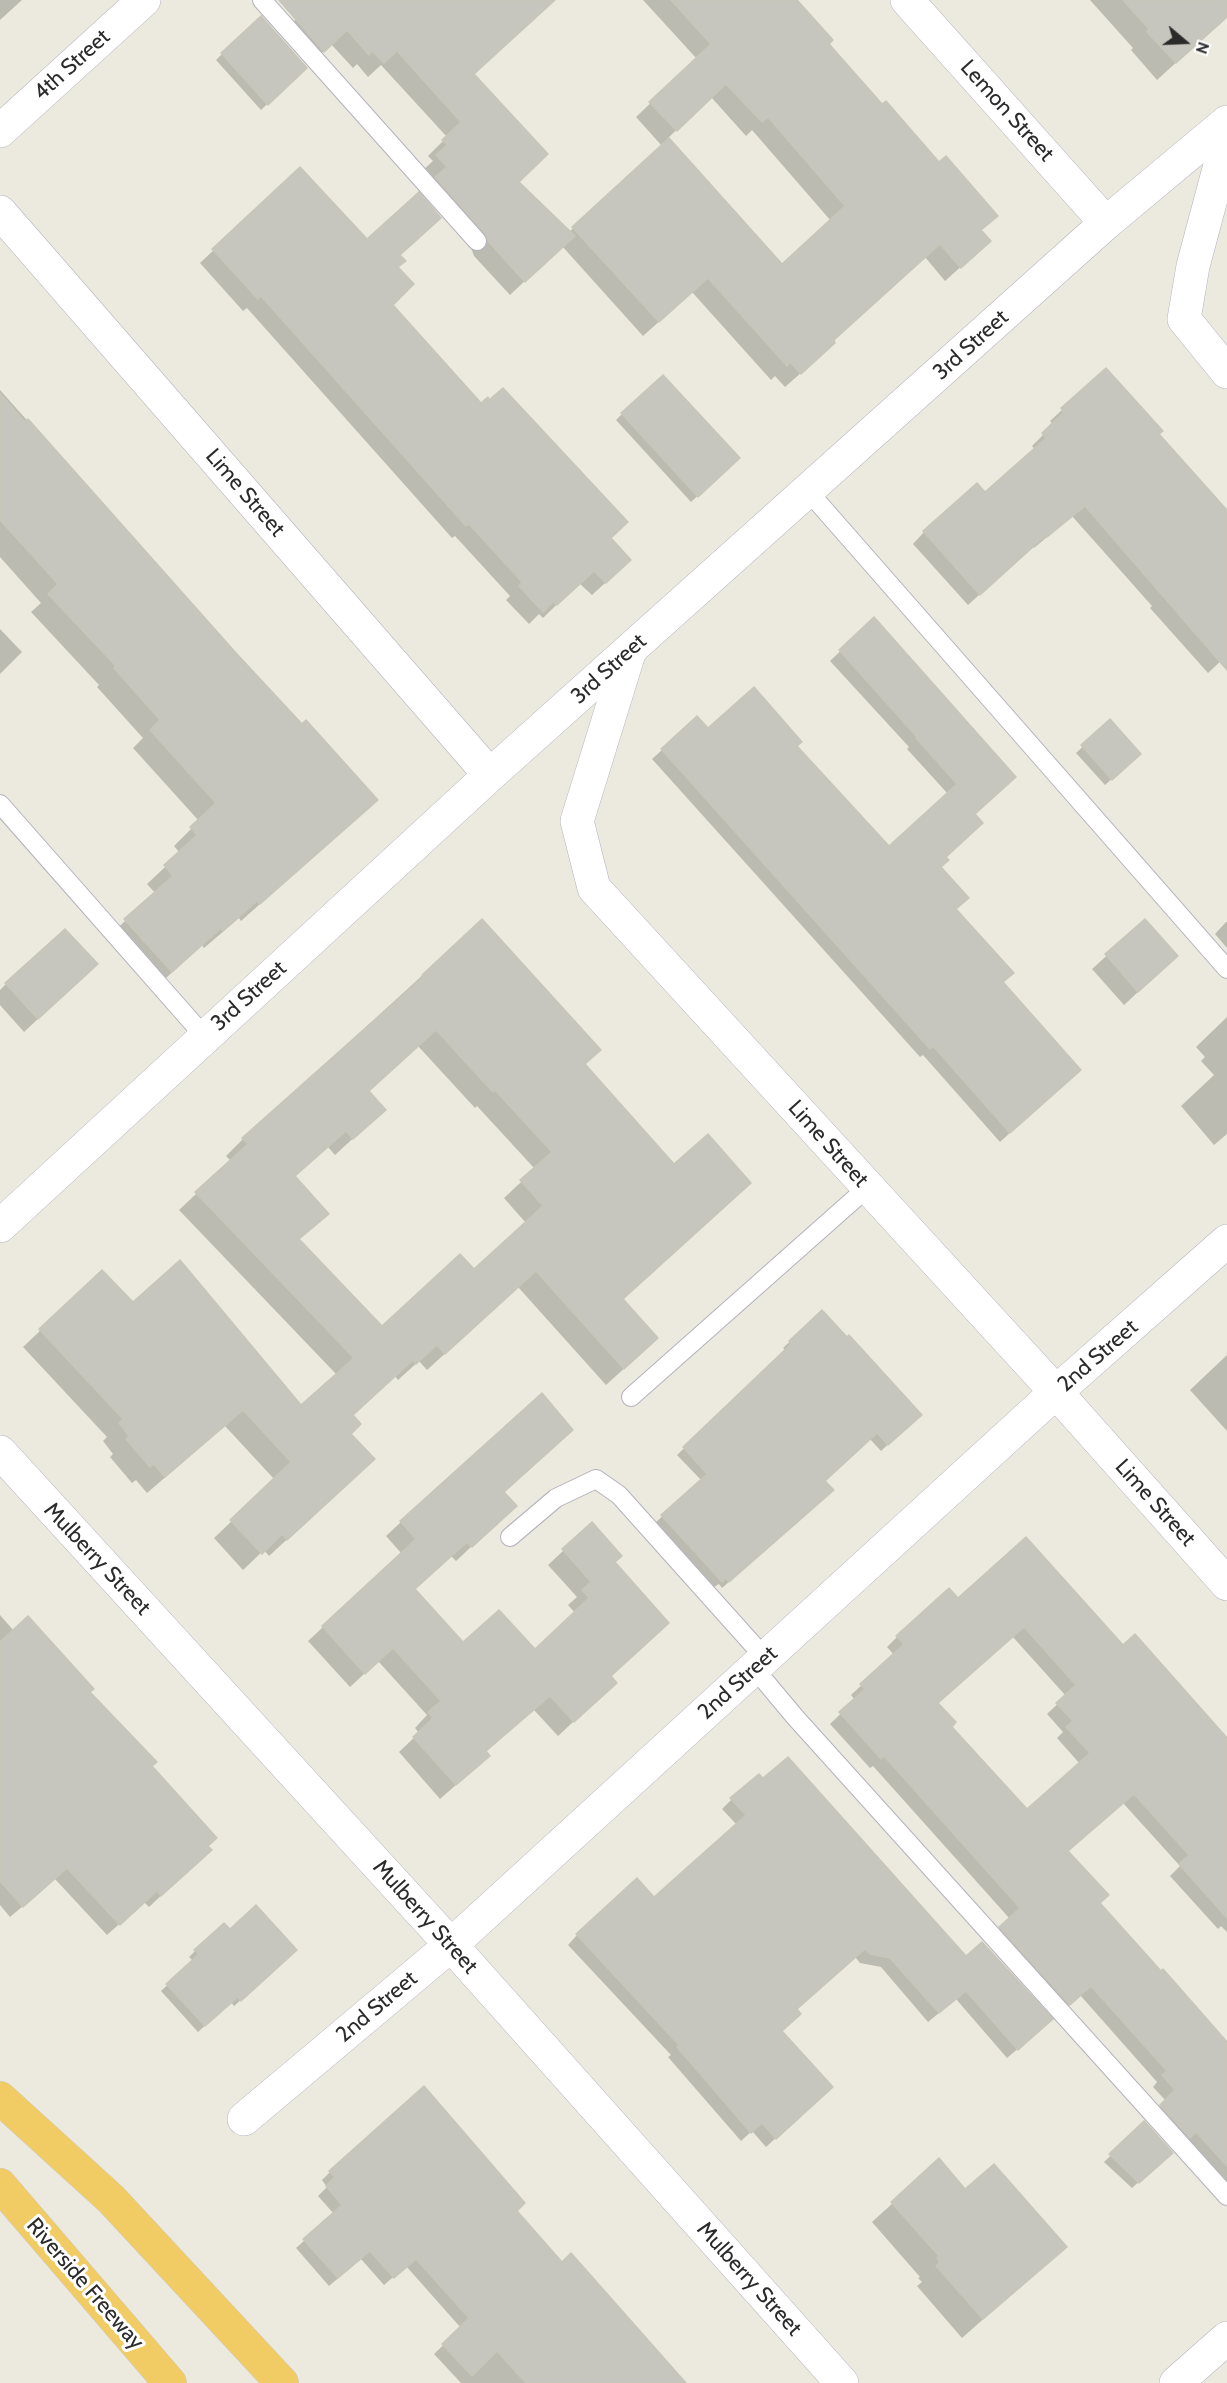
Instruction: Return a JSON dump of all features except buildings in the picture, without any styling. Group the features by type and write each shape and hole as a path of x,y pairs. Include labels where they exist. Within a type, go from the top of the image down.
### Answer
{"highway":[{"path":"0,2098 111,2199 282,2383"},
{"name":"Riverside Freeway","path":"0,2185 170,2383"}],"street":[{"name":"4th Street","path":"0,131 144,0"},
{"name":"Lemon Street","path":"907,0 1106,223"},
{"name":"3rd Street","path":"0,1226 490,775 1106,223 1227,122"},
{"path":"1227,139 1193,266 1184,320 1227,372"},
{"name":"Lime Street","path":"0,212 490,775"},
{"name":"Lime Street","path":"630,650 577,821 594,888 1056,1392 1227,1584"},
{"name":"2nd Street","path":"244,2119 451,1945 1056,1392 1227,1241"},
{"name":"Mulberry Street","path":"2,1454 451,1945 842,2383"},
{"path":"1176,2383 1227,2338"}],"lane":[{"path":"262,0 477,241"},
{"path":"808,491 1227,969"},
{"path":"0,804 205,1037"},
{"path":"631,1397 868,1187"},
{"path":"510,1537 556,1498 596,1479 619,1495 635,1511 759,1663 795,1717 1227,2196"}]}
